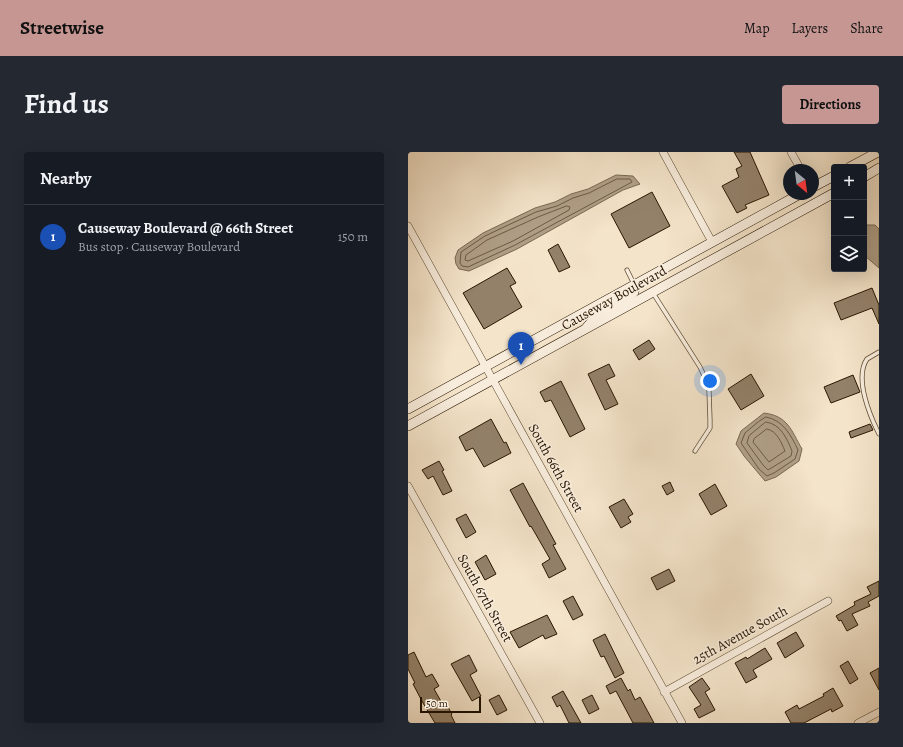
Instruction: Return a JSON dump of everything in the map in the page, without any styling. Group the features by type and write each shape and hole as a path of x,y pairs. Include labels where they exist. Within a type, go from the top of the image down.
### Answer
{"main road":[{"path":"856,164 878,152"},
{"path":"867,175 879,168"},
{"path":"819,184 831,178"},
{"name":"Causeway Boulevard","path":"408,426 831,195"},
{"name":"Causeway Boulevard","path":"408,409 789,200"},
{"path":"584,331 598,314 629,297 634,292 635,285"}],"street":[{"path":"662,152 712,242"},
{"path":"791,152 798,164"},
{"name":"South 66th Street","path":"408,226 682,723"},
{"name":"South 67th Street","path":"408,486 540,723"},
{"name":"25th Avenue South","path":"664,692 828,601"},
{"path":"858,723 879,712"}],"lane":[{"path":"627,270 635,285"},
{"path":"653,293 700,367 706,380 710,428 695,451"},
{"path":"879,352 867,359 863,374 864,396 867,408 879,434"}],"water":[{"path":"616,175 633,176 640,184 623,190 517,249 469,271 459,269 456,264 455,258 458,250 483,233 535,208 588,189"},
{"path":"867,225 875,225 879,229 879,268 867,258"},
{"path":"764,413 779,417 784,421 788,425 802,449 799,461 776,477 765,481 736,444 741,431"}],"building":[{"path":"734,152 750,152 769,195 745,205 747,208 737,213 722,186 739,177 736,169 742,166"},
{"path":"652,192 670,226 629,248 611,214"},
{"path":"558,244 570,267 559,272 548,250"},
{"path":"507,268 516,283 510,286 522,307 484,329 463,293"},
{"path":"872,288 879,305 879,324 872,308 841,320 834,303"},
{"path":"649,340 655,349 639,360 633,350"},
{"path":"609,364 615,376 606,380 618,404 605,410 588,374"},
{"path":"751,374 764,396 741,410 728,389"},
{"path":"853,375 860,392 831,403 824,387"},
{"path":"561,381 585,429 570,437 551,400 545,402 540,392"},
{"path":"491,419 504,443 506,442 511,453 484,467 473,448 466,451 459,437"},
{"path":"870,424 873,430 851,438 849,432"},
{"path":"439,461 444,470 442,471 452,491 443,495 433,476 428,479 422,470"},
{"path":"670,482 674,491 667,495 662,486"},
{"path":"523,483 556,544 553,545 566,569 549,578 542,564 550,559 531,526 530,527 510,490"},
{"path":"715,484 727,506 711,515 699,494"},
{"path":"624,499 633,514 628,517 631,522 621,528 609,507"},
{"path":"466,514 476,532 466,538 456,519"},
{"path":"486,555 496,574 485,580 475,562"},
{"path":"669,569 675,581 657,590 651,578"},
{"path":"879,581 879,596 868,602 870,606 852,614 858,625 847,631 841,620 839,621 836,616 855,605 854,602 871,594 867,587"},
{"path":"573,596 583,615 573,620 563,601"},
{"path":"547,615 557,634 545,639 543,635 519,648 510,632"},
{"path":"796,632 804,646 785,658 777,643"},
{"path":"605,634 624,673 615,678 604,656 601,657 593,640"},
{"path":"765,648 772,659 753,670 757,677 746,683 735,663 746,657 747,659"},
{"path":"414,652 426,677 432,674 439,686 434,689 442,703 445,702 455,723 435,723 423,703 413,684 415,683 408,669 408,655"},
{"path":"469,655 477,671 470,675 481,696 472,701 451,664"},
{"path":"848,661 858,679 850,684 840,666"},
{"path":"879,668 879,690 870,673"},
{"path":"621,678 628,691 630,689 635,700 640,697 654,723 633,723 616,691 610,694 606,686"},
{"path":"702,678 710,689 705,692 715,710 699,718 694,709 701,705 689,687"},
{"path":"833,688 843,706 832,712 831,709 804,723 791,723 785,712 797,705 799,709 824,696 823,694"},
{"path":"563,691 581,723 569,723 560,705 557,707 552,697"},
{"path":"499,695 507,710 497,715 489,700"},
{"path":"592,695 599,709 589,714 582,700"}],"place":[{"name":"Causeway Boulevard @ 66th Street","path":"521,365"}]}
